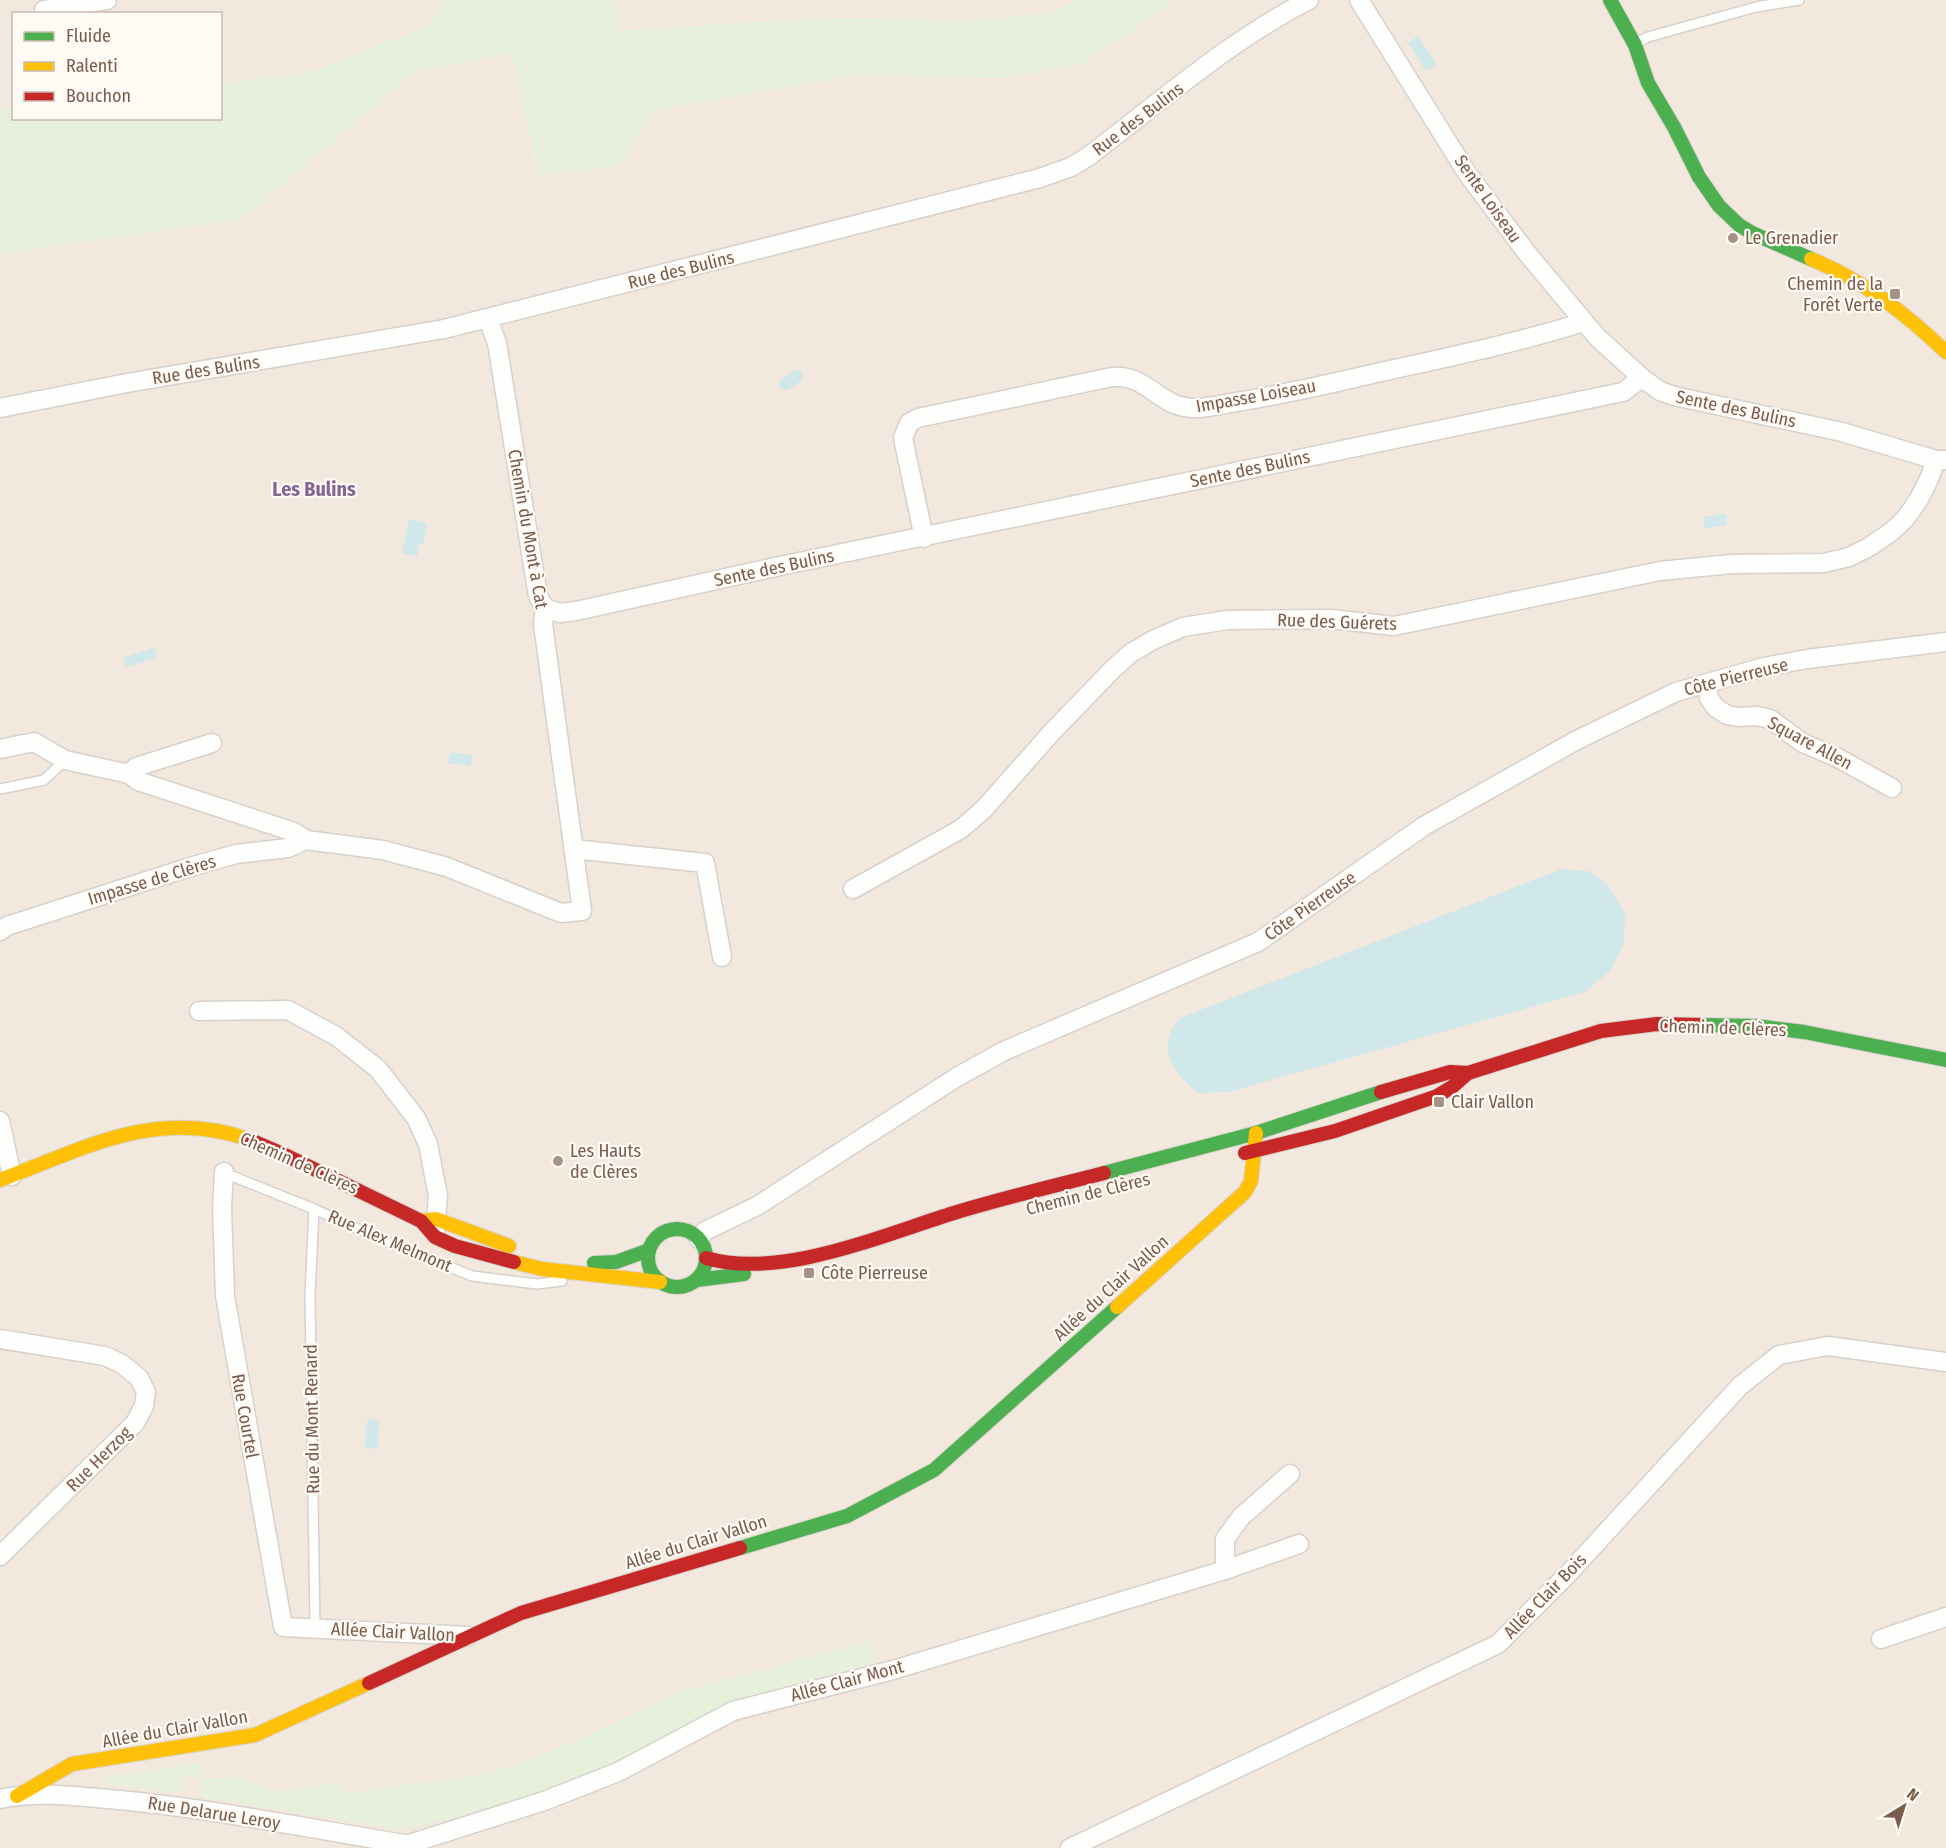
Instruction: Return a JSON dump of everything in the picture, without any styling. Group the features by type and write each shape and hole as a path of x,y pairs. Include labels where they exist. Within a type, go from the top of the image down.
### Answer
{"street":[{"path":"44,10 107,0"},
{"name":"Rue des Bulins","path":"0,408 127,383 432,331 1040,178 1071,167 1089,156 1238,42 1309,0"},
{"name":"Sente Loiseau","path":"1359,0 1467,173 1526,252 1584,322 1642,378"},
{"path":"1611,0 1634,44 1647,81 1672,122 1711,198 1728,216 1755,234 1848,276 1911,321 1946,352"},
{"name":"Chemin du Mont à Cat","path":"488,318 497,343 538,596 545,608 543,624 582,911"},
{"name":"Impasse Loiseau","path":"924,538 903,438 909,423 918,418 1124,376 1134,379 1167,402 1177,406 1200,408 1290,393 1446,358 1584,322"},
{"name":"Sente des Bulins","path":"545,608 555,612 576,611 775,567 1623,392 1642,378 1660,391 1674,396 1842,432 1941,460"},
{"name":"Rue des Guérets","path":"853,889 961,829 984,809 1052,732 1113,669 1138,649 1183,627 1227,620 1331,619 1394,626 1660,571 1732,564 1824,563 1869,547 1898,525 1919,499 1941,460"},
{"name":"Côte Pierreuse","path":"699,1239 705,1231 757,1206 957,1077 1004,1051 1046,1032 1258,942 1424,826 1575,741 1676,692 1764,667 1807,659 1946,642"},
{"name":"Square Allen","path":"1707,684 1709,698 1715,707 1727,715 1770,719 1803,744 1838,758 1892,788"},
{"name":"Impasse de Clères","path":"0,749 34,742 65,760 129,774 138,782 294,832 306,840 383,850 447,867 561,913 582,911"},
{"path":"129,774 136,767 212,743"},
{"name":"Impasse de Clères","path":"0,931 7,926 190,867 236,854 288,848 306,840"},
{"path":"573,849 705,863 722,957"},
{"path":"199,1011 288,1010 336,1036 378,1069 416,1118 428,1144 438,1196 431,1226"},
{"name":"Chemin de Clères","path":"706,1258 720,1263 731,1263 808,1258 957,1212 1256,1133 1428,1077 1450,1072 1468,1073 1601,1031 1657,1024 1735,1025 1792,1031 1946,1060"},
{"name":"Chemin de Clères","path":"1233,1156 1335,1131 1437,1096 1468,1073"},
{"path":"0,1121 6,1178"},
{"name":"Chemin de Clères","path":"6,1178 103,1141 157,1128 189,1126 228,1131 274,1149 431,1226 524,1250"},
{"name":"Allée du Clair Vallon","path":"8,1798 72,1764 255,1735 521,1613 847,1516 934,1470 1245,1192 1251,1181 1256,1133"},
{"name":"Rue Courtel","path":"220,1171 225,1296 283,1627 315,1628"},
{"name":"Chemin de Clères","path":"431,1226 455,1246 542,1269 660,1282"},
{"path":"697,1280 705,1268 706,1258 699,1239 691,1232 681,1229 671,1229 661,1233 653,1241 649,1250 649,1268 660,1282 667,1286 683,1287 697,1280 811,1268 941,1232"},
{"path":"546,1255 608,1264 633,1258 649,1250"},
{"name":"Rue Herzog","path":"0,1339 105,1356 122,1364 139,1378 146,1392 144,1406 135,1423 0,1556"},
{"name":"Allée Clair Bois","path":"1070,1848 1498,1644 1567,1575 1740,1386 1779,1355 1828,1346 1946,1362"},
{"path":"1226,1570 1225,1539 1241,1517 1290,1474"},
{"name":"Allée Clair Mont","path":"406,1845 544,1801 618,1772 733,1711 894,1670 1226,1570 1299,1544"},
{"path":"1881,1639 1946,1617"},
{"name":"Allée Clair Vallon","path":"315,1628 471,1636"},
{"name":"Rue Delarue Leroy","path":"8,1798 67,1796 156,1803 426,1848"}],"lane":[{"path":"1634,44 1647,37 1756,7 1799,0"},
{"path":"0,789 44,780 65,760"},
{"name":"Rue Alex Melmont","path":"220,1171 472,1276 537,1284 570,1280"},
{"name":"Rue du Mont Renard","path":"314,1209 310,1294 315,1628"}],"shaded area":[{"path":"0,0 445,0 430,25 308,73 222,83 222,12 12,12 12,109 0,110"},
{"path":"615,0 1080,0 1053,12 968,21 854,18 619,31"},
{"path":"1166,0 1946,0 1946,1848 0,1848 0,254 242,219 416,70 513,53 538,174 620,166 655,110 859,75 1003,78 1169,6"}],"green space":[{"path":"445,0 615,0 619,31 854,18 968,21 1053,12 1080,0 1166,0 1169,6 1080,65 1003,78 859,75 655,110 620,166 539,175 512,53 416,71 242,219 0,254 0,110 12,109 12,120 222,120 222,83 308,73 430,25"},
{"path":"869,1641 876,1664 772,1693 716,1712 547,1794 500,1810 398,1829 200,1797 204,1779 237,1777 283,1792 337,1782 343,1794 491,1773 562,1747 675,1693"},
{"path":"201,1763 204,1779 184,1775 181,1793 104,1783 101,1780 107,1776"}],"water":[{"path":"1418,36 1437,64 1426,71 1408,43"},
{"path":"797,370 802,373 802,380 788,390 783,390 779,386 780,380"},
{"path":"1726,514 1727,525 1704,528 1703,517"},
{"path":"409,519 427,523 423,544 419,544 417,556 402,553"},
{"path":"155,647 157,658 126,667 123,658"},
{"path":"450,752 472,755 471,766 448,763"},
{"path":"1562,869 1588,871 1607,884 1625,913 1624,943 1610,971 1585,992 1228,1092 1198,1093 1174,1068 1170,1059 1168,1039 1180,1018"},
{"path":"370,1419 375,1419 379,1423 378,1449 365,1448 366,1423"}],"traffic: fast":[{"path":"1610,0 1635,45 1648,83 1674,127 1699,177 1719,206 1739,225 1752,233 1811,259"},
{"path":"1702,1025 1756,1026 1804,1032 1946,1060"},
{"path":"1104,1173 1256,1133 1381,1092"},
{"path":"671,1229 683,1229 698,1237 706,1252 706,1258 706,1264 698,1279 683,1287 671,1287 656,1279 648,1264 648,1252 656,1237 671,1229"},
{"path":"594,1263 616,1262 649,1250"},
{"path":"697,1280 744,1274"},
{"path":"740,1548 847,1516 934,1470 1117,1307"}],"traffic: slow":[{"path":"1811,259 1830,267 1883,299 1946,352"},
{"path":"0,1180 91,1145 151,1130 183,1128 215,1130 248,1139"},
{"path":"1117,1307 1245,1192 1251,1181 1256,1133"},
{"path":"421,1221 436,1219 509,1246"},
{"path":"514,1262 542,1269 660,1282"},
{"path":"17,1796 72,1764 255,1735 369,1683"}],"traffic: jam":[{"path":"1381,1092 1450,1072 1468,1073 1601,1031 1657,1024 1702,1025"},
{"path":"1245,1153 1335,1131 1437,1096 1468,1073"},
{"path":"248,1139 421,1221 435,1237 455,1246 514,1262"},
{"path":"706,1258 735,1263 766,1263 831,1252 991,1202 1104,1173"},
{"path":"369,1683 521,1613 740,1548"}],"place":[{"name":"Le Grenadier","path":"1733,238"},
{"name":"Chemin de la Forêt Verte","path":"1895,294"},
{"name":"Clair Vallon","path":"1439,1102"},
{"name":"Les Hauts de Clères","path":"558,1161"},
{"name":"Côte Pierreuse","path":"809,1273"}],"district":[{"name":"Les Bulins","path":"314,489"}]}
